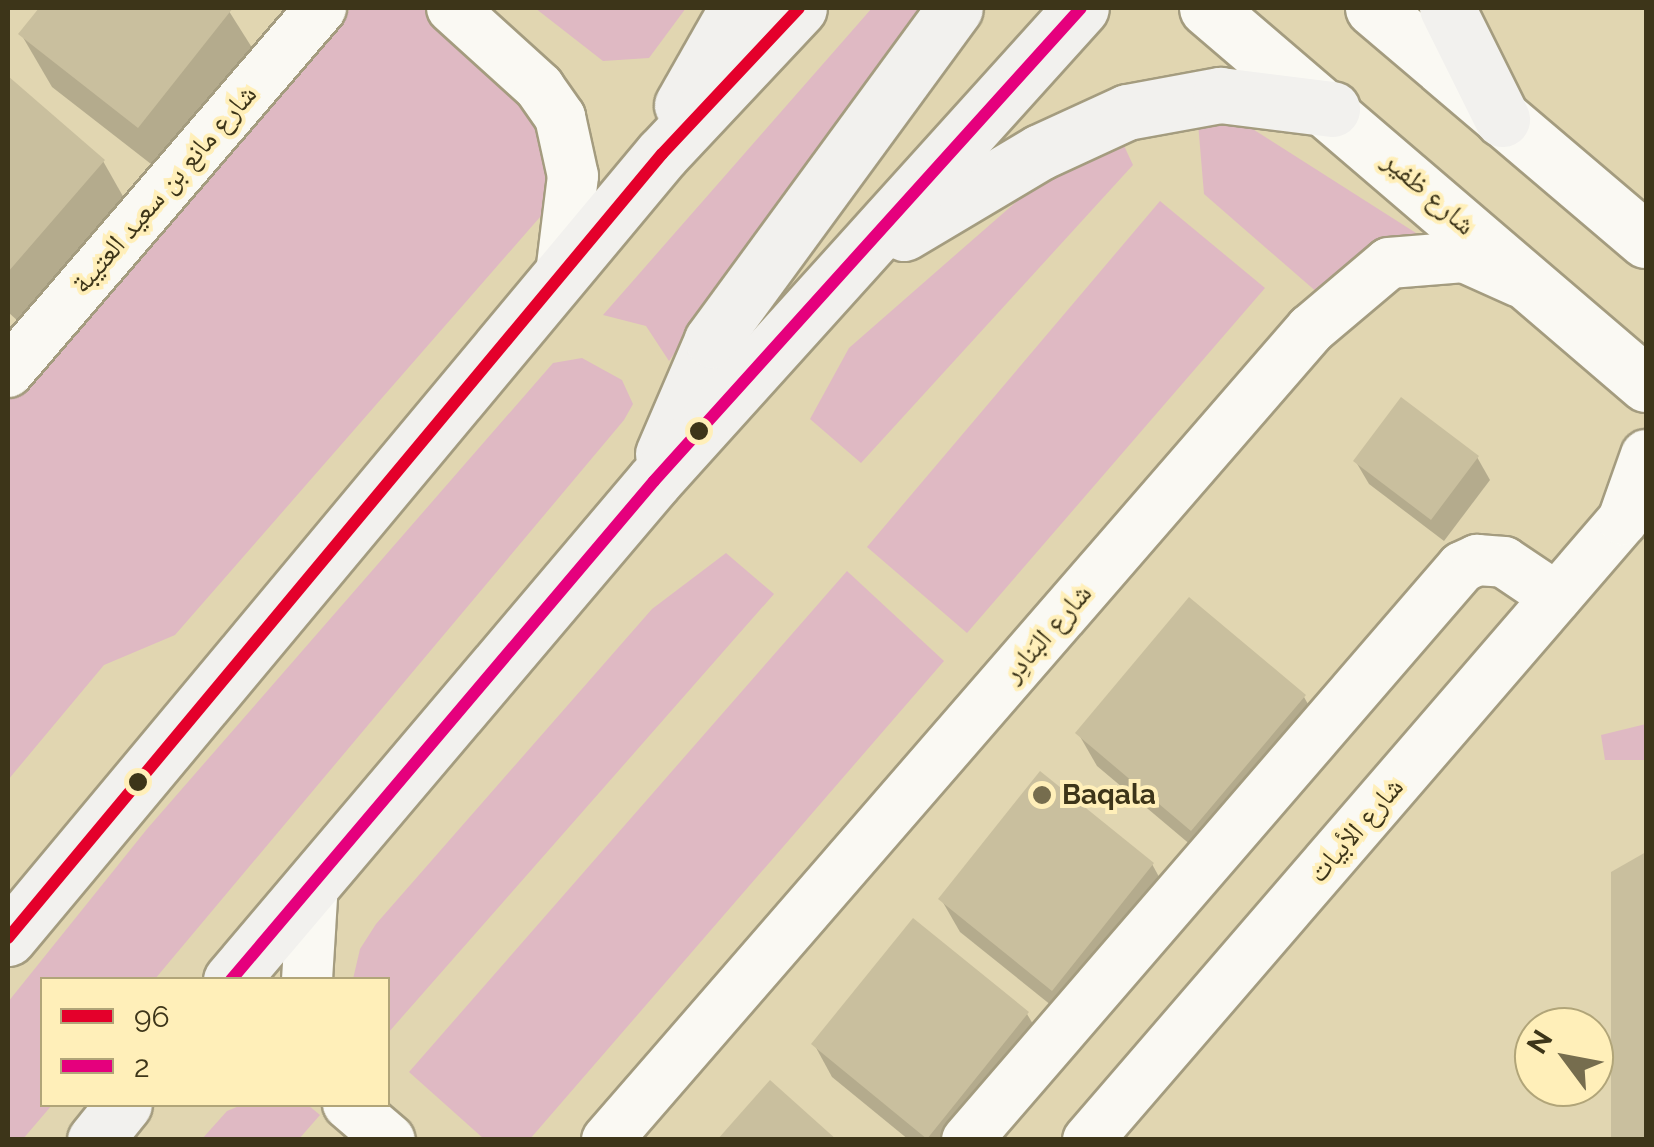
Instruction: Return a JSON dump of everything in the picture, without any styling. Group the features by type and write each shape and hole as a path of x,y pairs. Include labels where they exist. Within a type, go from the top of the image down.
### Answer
{"main road":[{"path":"662,154 684,101 737,8"},
{"path":"8,938 662,154 798,8"},
{"path":"654,480 678,408 712,340 955,8"},
{"path":"234,977 654,480 841,279 1081,8"},
{"name":"شارع ظفير","path":"1207,8 1332,108 1547,294 1644,391"},
{"path":"1373,8 1646,240"},
{"path":"1447,8 1502,119"},
{"path":"841,279 988,181 1127,112 1220,94 1332,108"},
{"path":"94,1140 122,1107"}],"street":[{"name":"شارع مانع بن سعيد العتيبة","path":"8,372 321,8"},
{"path":"452,8 539,87 560,116 573,176 561,274"},
{"name":"شارع البَنادِر","path":"607,1140 1311,328 1389,263 1464,257 1547,294"},
{"name":"شارع الأبيات","path":"1088,1140 1556,598 1635,514 1646,455"},
{"path":"967,1140 1462,567 1477,560 1504,562 1556,598"},
{"path":"307,977 313,883"},
{"path":"352,1107 390,1140"}],"shaded area":[{"path":"351,8 425,8 559,125 547,209 175,635 104,665 8,780 8,400"},
{"path":"535,8 686,8 649,58 603,61"},
{"path":"872,8 920,8 669,361 646,326 603,315"},
{"path":"1197,111 1237,119 1438,247 1319,294 1204,194"},
{"path":"1120,137 1133,165 861,463 810,419 849,348 1065,159"},
{"path":"1160,201 1265,288 967,633 867,547"},
{"path":"582,358 622,380 633,404 624,420 157,977 40,977 40,1107 50,1107 23,1139 8,1139 8,1002 147,829 553,363"},
{"path":"726,553 774,594 390,1031 390,977 353,977 360,949 376,924 652,609"},
{"path":"847,571 944,661 530,1139 484,1139 409,1072"},
{"path":"1646,724 1646,760 1605,760 1601,735"},
{"path":"237,1107 310,1107 320,1115 299,1139 202,1139 227,1111"}],"building":[{"path":"39,8 233,8 138,128 18,34"},
{"path":"8,76 105,160 8,272"},
{"path":"1401,397 1479,456 1431,520 1353,461"},
{"path":"1189,597 1306,695 1191,831 1075,733"},
{"path":"1040,771 1154,863 1052,991 938,899"},
{"path":"1646,852 1646,1140 1611,1140 1611,872"},
{"path":"913,918 1029,1012 927,1139 811,1044"},
{"path":"770,1080 837,1140 717,1140"}],"transit line":[{"name":"96","path":"8,938 662,154 799,8"},
{"name":"2","path":"234,977 654,481 1081,8"}],"place":[{"name":"Baqala","path":"1042,795"}]}
